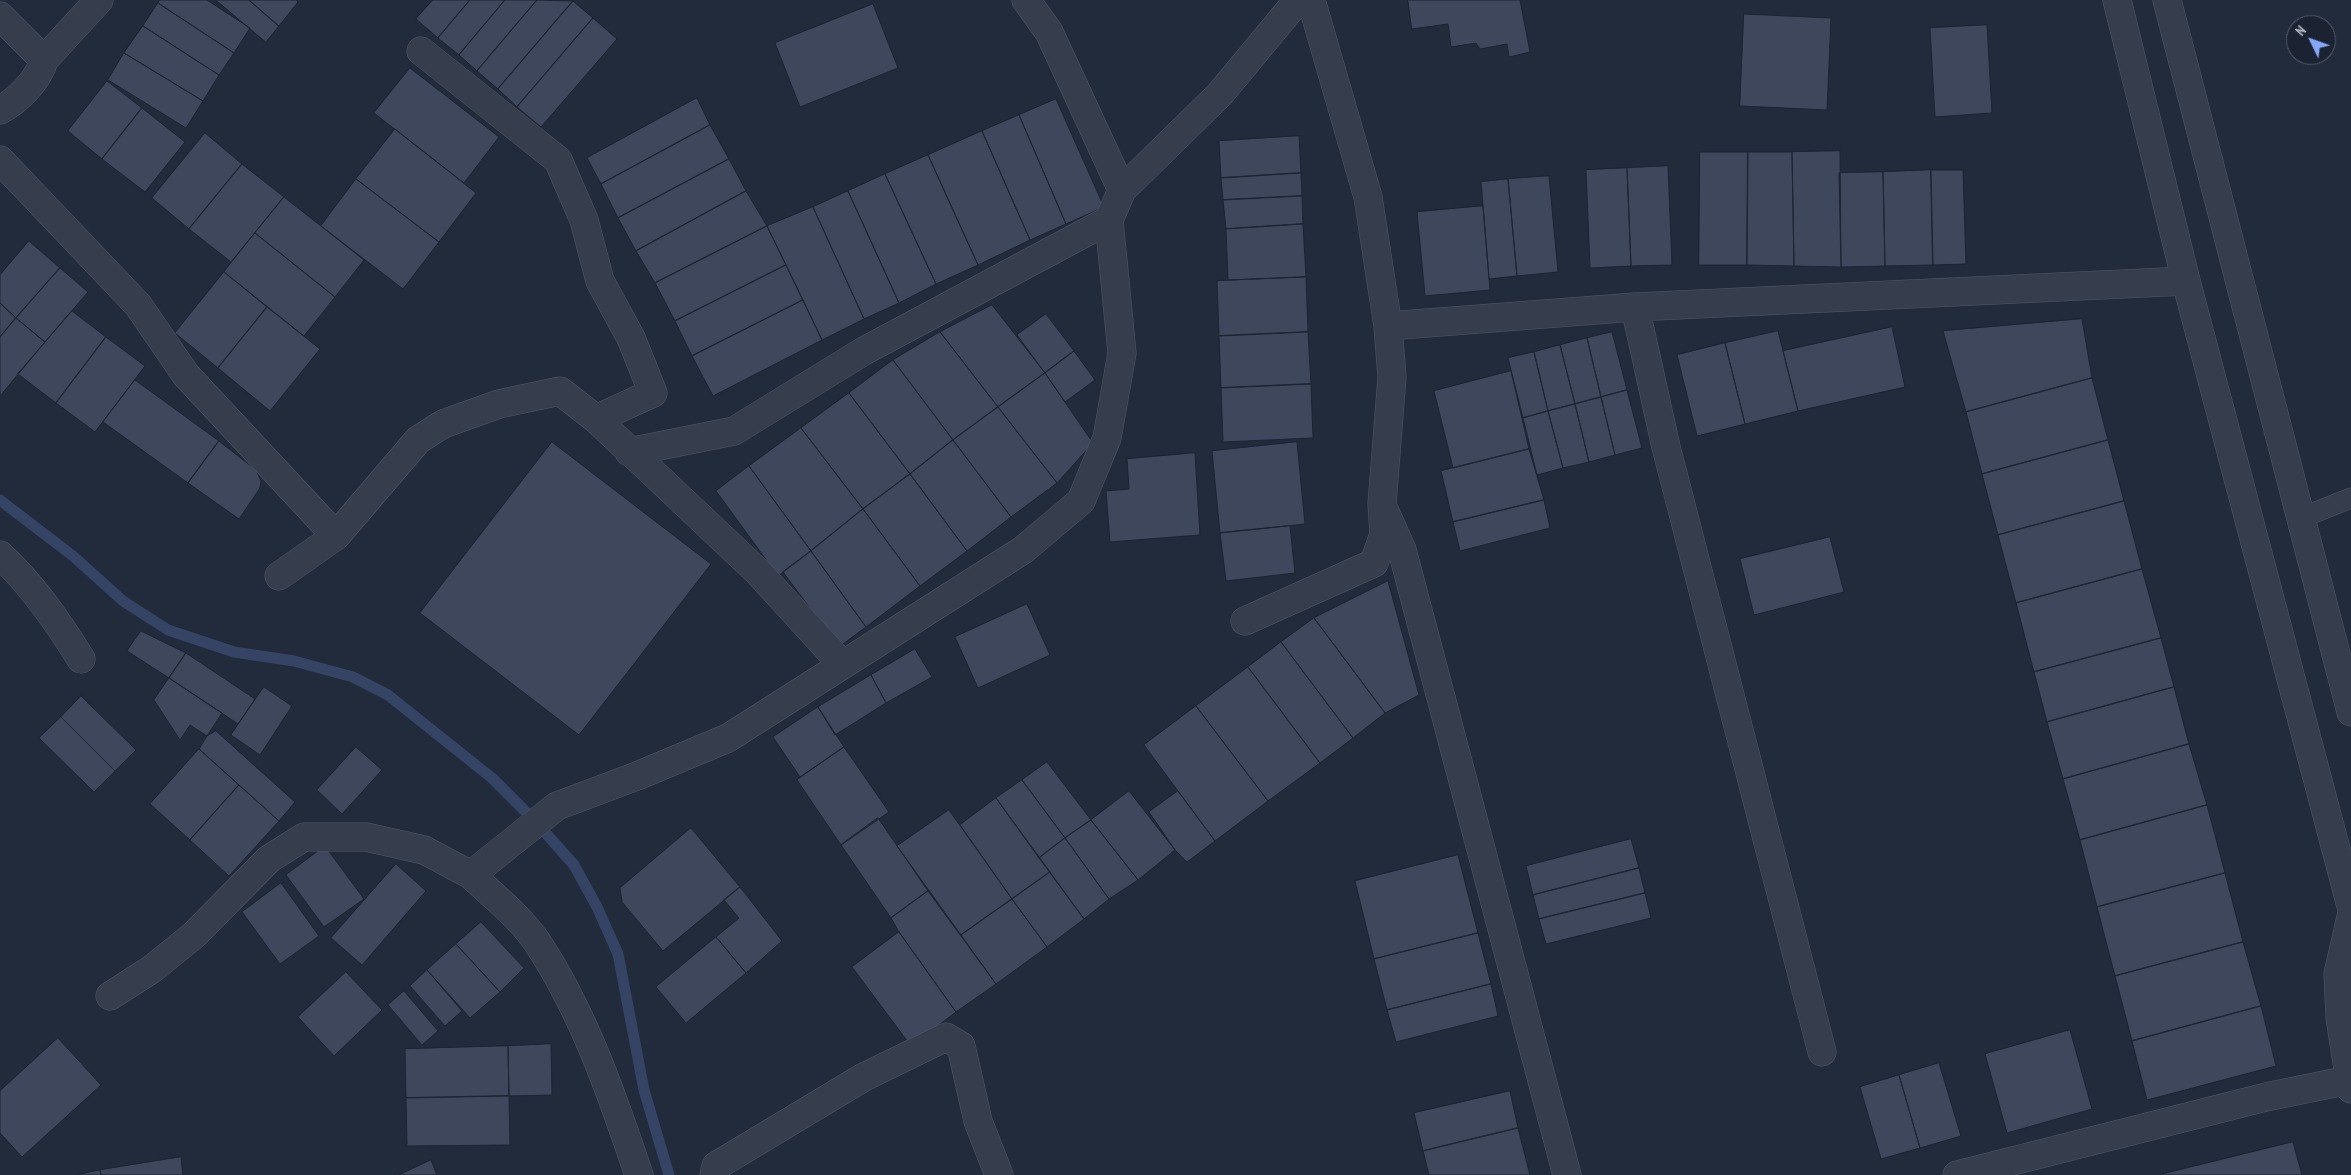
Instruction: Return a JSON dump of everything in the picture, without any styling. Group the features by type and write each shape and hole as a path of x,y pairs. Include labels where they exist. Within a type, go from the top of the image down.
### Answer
{"street":[{"path":"0,110 8,106 40,73 44,60 99,0"},
{"path":"1026,0 1049,32 1122,190"},
{"path":"470,875 556,806 637,776 728,738 1023,550 1081,501 1107,438 1122,353 1109,220 1122,190 1220,94 1298,0"},
{"path":"1245,621 1374,563 1384,534 1382,504 1392,377 1388,326 1368,197 1311,0"},
{"path":"2118,0 2186,281 2351,906"},
{"path":"2168,0 2351,712"},
{"path":"0,16 44,60"},
{"path":"421,51 558,160 584,220 600,281 631,338 653,393 596,419"},
{"path":"0,160 138,305 186,375 336,536"},
{"path":"630,452 734,431 864,351 1109,220"},
{"path":"1388,326 1635,307 2186,281"},
{"path":"1635,307 1666,447 1822,1052"},
{"path":"279,576 336,536 418,440 443,424 498,404 560,390 596,419 758,572 842,664"},
{"path":"1382,504 1402,550 1567,1175"},
{"path":"0,555 16,570 66,635 81,659"},
{"path":"110,996 152,969 194,935 269,859 304,837 366,837 424,850 470,875 506,907 537,941 573,1007 608,1084 639,1175"},
{"path":"1957,1175 2266,1097 2350,1085 2340,1017 2338,974 2351,917"},
{"path":"714,1175 716,1166 864,1077 946,1037 961,1046 978,1121 999,1175"}],"lane":[{"path":"2301,518 2351,498"}],"building":[{"path":"160,0 207,0 250,28 234,53 158,3"},
{"path":"216,0 249,0 279,26 266,42"},
{"path":"249,0 296,0 298,2 279,26"},
{"path":"433,0 470,0 438,38 416,19"},
{"path":"470,0 505,0 459,55 438,38"},
{"path":"505,0 537,0 477,71 459,55"},
{"path":"537,0 573,1 498,89 477,71"},
{"path":"1408,0 1520,0 1530,52 1509,57 1507,44 1480,49 1476,43 1451,47 1448,24 1412,29"},
{"path":"573,1 593,18 517,107 498,89"},
{"path":"158,3 234,53 219,75 143,26"},
{"path":"873,4 898,68 800,107 775,43"},
{"path":"1744,14 1831,18 1827,110 1740,106"},
{"path":"593,18 617,39 541,127 517,107"},
{"path":"1987,25 1992,113 1935,117 1930,28"},
{"path":"143,26 219,75 203,101 124,53"},
{"path":"124,53 203,101 186,128 108,80"},
{"path":"410,68 499,137 464,183 374,113"},
{"path":"107,81 142,108 102,159 68,131"},
{"path":"697,98 710,125 601,184 587,158"},
{"path":"1056,99 1104,207 1066,224 1019,115"},
{"path":"142,108 185,142 145,192 102,159"},
{"path":"1019,115 1066,224 1030,240 982,131"},
{"path":"710,125 729,159 618,218 601,184"},
{"path":"395,129 476,193 439,242 356,179"},
{"path":"982,131 1030,240 978,265 928,155"},
{"path":"205,133 242,164 189,229 152,198"},
{"path":"1299,136 1301,173 1221,178 1219,141"},
{"path":"1840,151 1841,267 1794,266 1792,152"},
{"path":"1700,152 1748,152 1747,265 1699,265"},
{"path":"1748,152 1792,152 1794,266 1747,265"},
{"path":"928,155 978,265 936,284 885,174"},
{"path":"729,159 746,191 636,251 618,218"},
{"path":"242,164 284,197 231,262 189,229"},
{"path":"1668,166 1672,265 1631,266 1627,168"},
{"path":"1627,168 1631,266 1590,268 1586,170"},
{"path":"1931,170 1933,265 1885,266 1883,172"},
{"path":"1931,170 1963,170 1966,264 1933,265"},
{"path":"1883,172 1885,266 1841,267 1839,173"},
{"path":"1301,173 1302,196 1223,200 1221,178"},
{"path":"885,174 936,284 899,303 848,191"},
{"path":"1549,176 1558,272 1517,276 1508,179"},
{"path":"356,179 439,242 403,289 321,226"},
{"path":"1508,179 1517,276 1489,279 1481,182"},
{"path":"746,191 767,226 655,283 636,251"},
{"path":"848,191 899,303 864,319 813,207"},
{"path":"1302,196 1303,224 1226,229 1223,200"},
{"path":"284,197 364,260 335,297 255,233"},
{"path":"1483,206 1490,290 1425,296 1417,212"},
{"path":"813,207 864,319 822,340 767,226"},
{"path":"1303,224 1306,277 1228,280 1226,229"},
{"path":"767,226 786,265 675,321 655,283"},
{"path":"255,233 335,297 304,336 224,272"},
{"path":"29,241 60,268 16,318 0,303 0,275"},
{"path":"786,265 803,300 692,356 675,321"},
{"path":"60,268 88,292 45,342 16,318"},
{"path":"224,272 267,307 218,368 175,333"},
{"path":"1306,277 1308,332 1219,336 1217,281"},
{"path":"803,300 822,340 713,396 692,356"},
{"path":"0,303 16,318 0,337"},
{"path":"992,305 1045,373 998,407 940,332"},
{"path":"267,307 320,349 270,411 218,368"},
{"path":"72,311 106,337 56,403 18,374"},
{"path":"1046,314 1074,351 1045,373 1017,335"},
{"path":"16,318 45,342 0,396 0,337"},
{"path":"2082,319 2092,378 1966,412 1943,331"},
{"path":"1892,327 1905,387 1798,411 1783,351"},
{"path":"1778,331 1798,411 1745,424 1725,343"},
{"path":"940,332 998,407 953,440 893,360"},
{"path":"1308,332 1311,384 1221,388 1219,336"},
{"path":"1612,332 1627,390 1601,397 1587,338"},
{"path":"106,337 145,366 95,432 56,403"},
{"path":"1587,338 1601,397 1575,404 1560,345"},
{"path":"1725,343 1745,424 1697,436 1677,355"},
{"path":"1560,345 1575,404 1548,411 1534,352"},
{"path":"1074,351 1095,380 1065,402 1045,373"},
{"path":"1534,352 1548,411 1523,418 1508,358"},
{"path":"893,360 953,440 910,474 849,393"},
{"path":"1511,371 1529,449 1453,468 1434,391"},
{"path":"1045,373 1093,443 1057,483 998,407"},
{"path":"2092,378 2108,440 1982,474 1966,412"},
{"path":"135,380 219,441 188,483 103,422"},
{"path":"1311,384 1313,438 1223,442 1221,388"},
{"path":"1627,390 1642,448 1615,455 1601,397"},
{"path":"849,393 910,474 863,509 801,428"},
{"path":"1601,397 1615,455 1589,462 1575,404"},
{"path":"1575,404 1589,462 1563,468 1548,411"},
{"path":"998,407 1057,483 1011,517 953,440"},
{"path":"1548,411 1563,468 1537,475 1523,418"},
{"path":"801,428 863,509 811,551 749,466"},
{"path":"953,440 1011,517 967,551 910,474"},
{"path":"2108,440 2124,501 1998,535 1982,474"},
{"path":"219,441 256,470 261,481 260,488 239,519 188,483"},
{"path":"552,442 711,564 579,735 420,613"},
{"path":"1297,442 1305,524 1220,533 1212,451"},
{"path":"1529,449 1544,500 1453,522 1441,471"},
{"path":"1195,453 1200,535 1110,542 1106,491 1129,489 1127,459"},
{"path":"749,466 811,551 778,576 716,491"},
{"path":"910,474 967,551 920,586 863,509"},
{"path":"1544,500 1550,528 1460,551 1453,522"},
{"path":"2124,501 2142,569 2016,603 1998,535"},
{"path":"863,509 920,586 866,627 811,551"},
{"path":"1290,526 1295,573 1226,581 1220,533"},
{"path":"1830,537 1844,592 1754,615 1740,559"},
{"path":"811,551 866,627 839,647 783,572"},
{"path":"2142,569 2161,638 2034,672 2016,603"},
{"path":"1388,581 1419,695 1385,713 1314,618"},
{"path":"1027,604 1050,655 978,688 955,637"},
{"path":"1314,618 1385,713 1353,738 1281,642"},
{"path":"141,631 186,653 169,678 127,651"},
{"path":"2161,638 2174,687 2047,722 2034,672"},
{"path":"1281,642 1353,738 1320,763 1248,667"},
{"path":"915,649 932,677 886,703 871,675"},
{"path":"186,653 255,699 238,724 169,678"},
{"path":"1248,667 1320,763 1268,801 1196,706"},
{"path":"871,675 886,703 835,735 818,707"},
{"path":"169,678 222,713 207,736 190,725 180,740 154,700"},
{"path":"264,687 292,706 260,755 231,735"},
{"path":"2174,687 2189,744 2063,779 2047,722"},
{"path":"81,696 136,750 115,771 61,717"},
{"path":"1196,706 1268,801 1215,841 1144,745"},
{"path":"818,707 844,747 800,777 773,737"},
{"path":"61,717 115,771 94,792 39,738"},
{"path":"216,731 295,802 279,821 199,749 207,736"},
{"path":"2189,744 2207,805 2080,840 2063,779"},
{"path":"356,747 382,770 342,814 317,790"},
{"path":"844,747 889,812 841,845 797,780"},
{"path":"199,749 239,785 190,840 150,804"},
{"path":"1047,762 1091,820 1065,838 1022,780"},
{"path":"1022,780 1065,838 1039,858 996,798"},
{"path":"239,785 279,821 229,876 190,840"},
{"path":"1129,791 1175,850 1138,880 1091,820"},
{"path":"1178,791 1215,841 1187,862 1175,850 1149,812"},
{"path":"996,798 1050,872 1012,899 960,825"},
{"path":"2207,805 2225,873 2097,907 2080,840"},
{"path":"949,810 1012,899 961,935 897,846"},
{"path":"878,818 928,891 891,918 841,845"},
{"path":"1091,820 1138,880 1109,899 1065,838"},
{"path":"691,828 740,887 663,951 622,902 620,888"},
{"path":"1065,838 1109,899 1084,919 1039,858"},
{"path":"1631,839 1639,868 1533,895 1526,866"},
{"path":"325,846 364,899 324,927 286,875"},
{"path":"1458,855 1478,933 1374,959 1355,881"},
{"path":"396,864 426,891 362,965 331,938"},
{"path":"1639,868 1645,893 1539,919 1533,895"},
{"path":"1050,872 1084,919 1047,947 1012,899"},
{"path":"2225,873 2243,942 2115,976 2097,907"},
{"path":"281,883 319,936 280,964 242,912"},
{"path":"740,887 782,941 746,973 716,937 739,918 724,900"},
{"path":"928,891 996,984 956,1012 891,918"},
{"path":"1645,893 1651,918 1546,944 1539,919"},
{"path":"1012,899 1047,947 996,984 961,935"},
{"path":"481,922 524,968 500,992 456,944"},
{"path":"899,932 956,1012 911,1046 852,967"},
{"path":"1478,933 1491,984 1387,1010 1374,959"},
{"path":"716,937 746,973 686,1023 656,987"},
{"path":"2243,942 2261,1006 2132,1041 2115,976"},
{"path":"456,944 500,992 470,1018 427,970"},
{"path":"427,970 462,1011 445,1026 410,986"},
{"path":"346,972 382,1010 334,1056 298,1017"},
{"path":"1491,984 1498,1016 1396,1042 1387,1010"},
{"path":"404,991 438,1031 422,1045 388,1005"},
{"path":"2261,1006 2276,1066 2147,1100 2132,1041"},
{"path":"2070,1030 2092,1109 2007,1133 1985,1054"},
{"path":"58,1038 101,1085 22,1157 0,1133 0,1091"},
{"path":"551,1044 552,1095 509,1096 508,1046"},
{"path":"508,1046 509,1096 406,1098 405,1049"},
{"path":"1939,1063 1961,1136 1920,1148 1899,1075"},
{"path":"1899,1075 1920,1148 1881,1159 1860,1087"},
{"path":"1510,1091 1518,1128 1423,1151 1414,1113"},
{"path":"509,1096 510,1145 407,1146 406,1098"},
{"path":"1518,1128 1530,1175 1429,1175 1423,1151"},
{"path":"2293,1142 2302,1175 2163,1175 2163,1174"},
{"path":"181,1157 183,1175 101,1175 100,1170"},
{"path":"431,1160 437,1175 399,1175"},
{"path":"100,1170 101,1175 76,1175"}],"waterway":[{"path":"0,500 73,556 123,601 168,630 234,652 294,661 353,677 388,695 492,778 534,820 574,865 597,907 618,954 644,1090 669,1175"}]}
